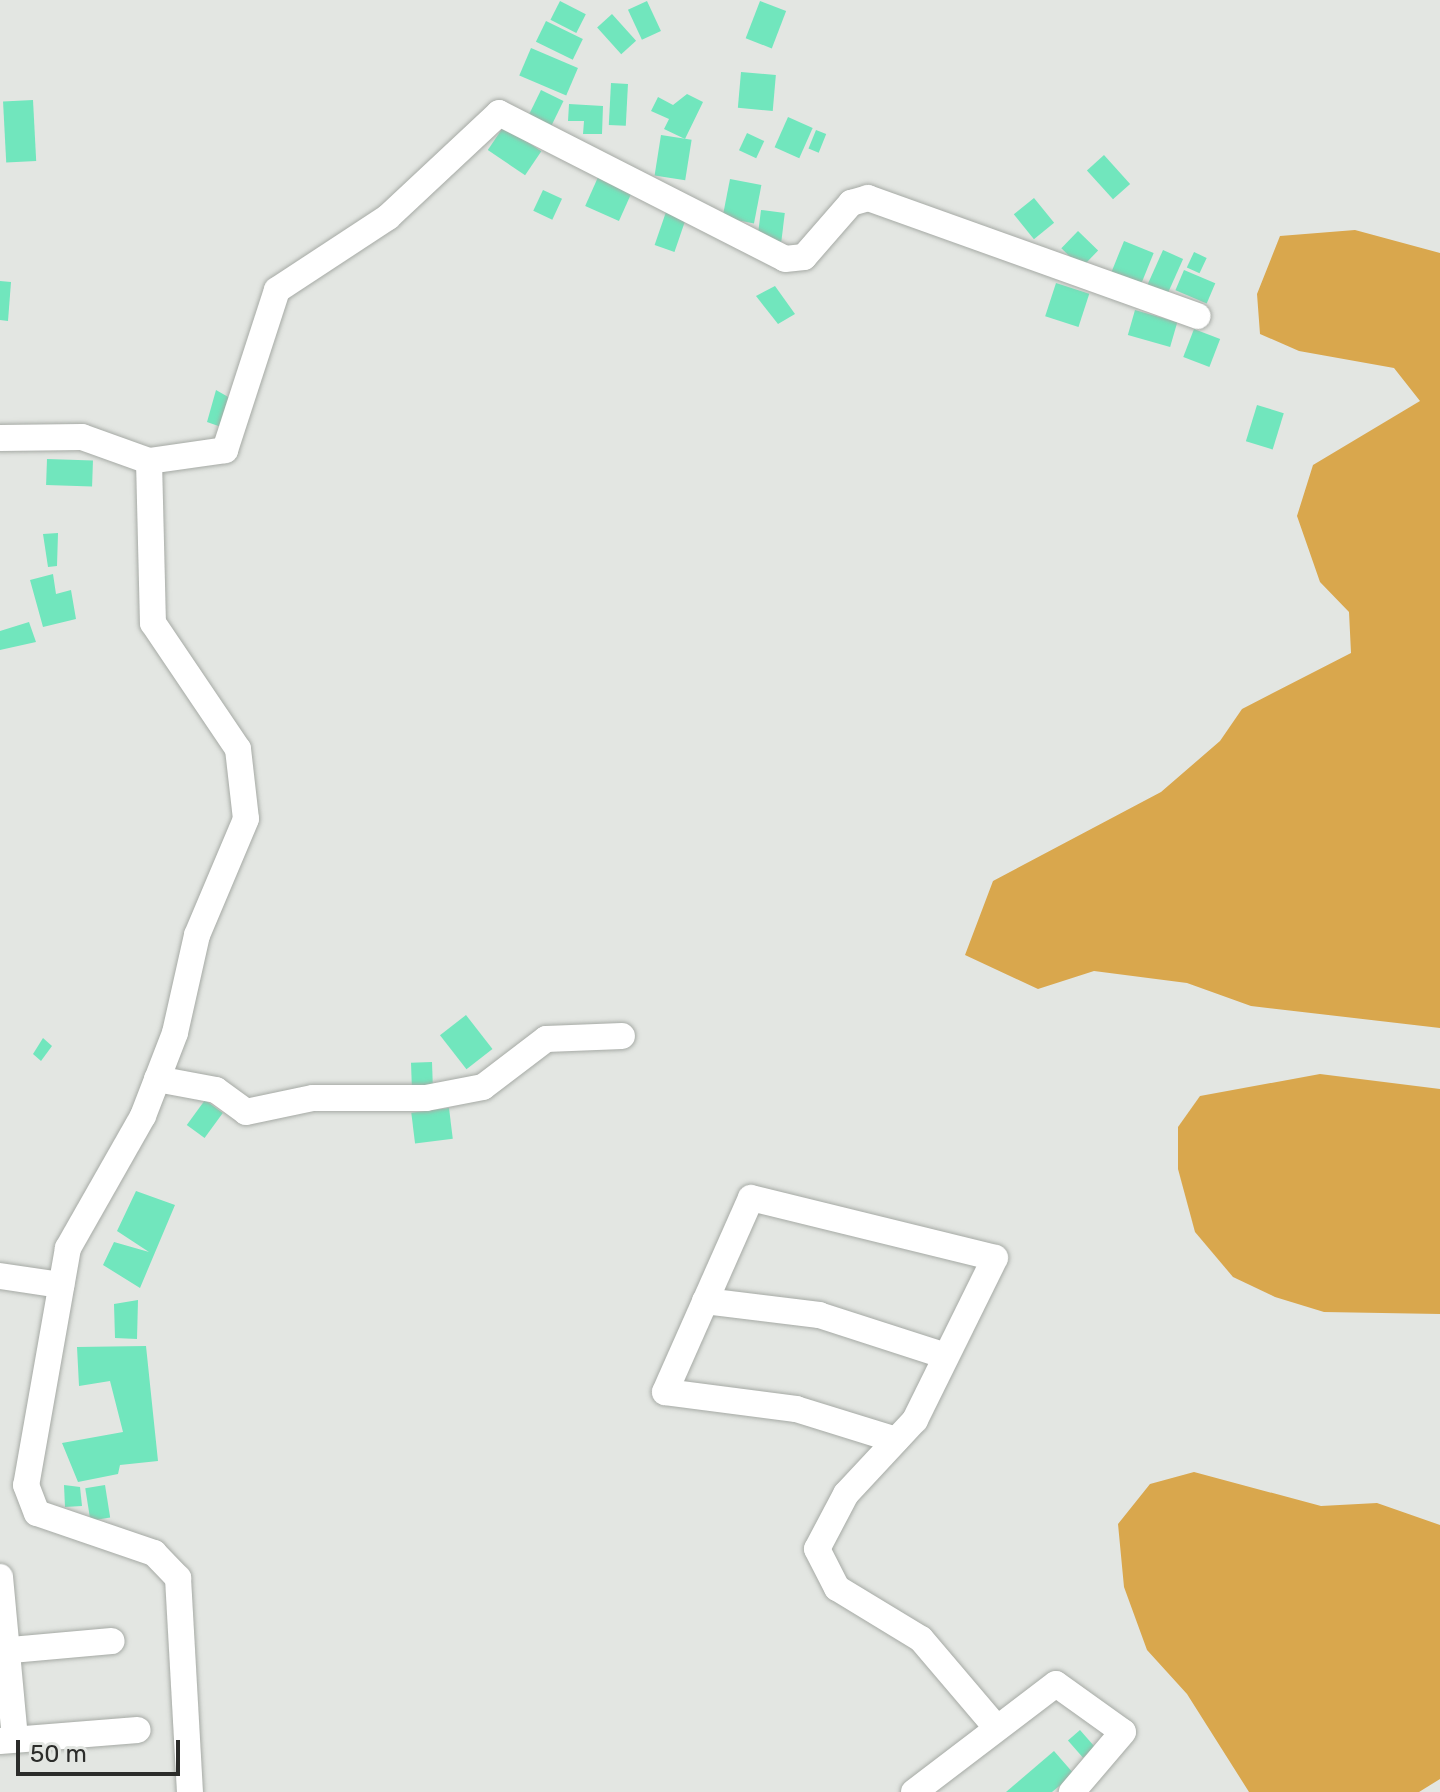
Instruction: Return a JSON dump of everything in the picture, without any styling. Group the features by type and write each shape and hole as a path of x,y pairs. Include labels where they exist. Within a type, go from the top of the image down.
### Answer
{"street":[{"path":"0,438 82,437 149,461 225,450 277,290 388,217 499,113 785,259 804,257 851,203 868,198 1198,316"},
{"path":"149,461 153,623 238,749 247,797 234,854 197,935 157,1079 68,1248 26,1485 37,1513 154,1553 178,1578 190,1792"},
{"path":"157,1079 216,1090 246,1112 313,1098 426,1098 483,1087 546,1039 622,1036"},
{"path":"896,1440 796,1409 665,1392 751,1198 849,1219 995,1258 915,1420 846,1494 817,1549 837,1588 921,1639 996,1727"},
{"path":"0,1276 61,1285"},
{"path":"705,1301 819,1315 946,1356"},
{"path":"0,1577 8,1740 138,1730"},
{"path":"4,1651 112,1641"},
{"path":"914,1792 1056,1684 1123,1732 1085,1788"}],"shaded area":[{"path":"1355,230 1440,253 1440,1028 1251,1006 1187,983 1094,971 1038,989 965,955 993,881 1161,792 1220,741 1242,709 1351,653 1349,612 1320,582 1297,516 1313,465 1420,401 1394,368 1299,351 1260,334 1257,294 1280,236"},
{"path":"1320,1074 1440,1089 1440,1314 1324,1312 1275,1297 1233,1277 1195,1232 1178,1169 1178,1127 1200,1096"},
{"path":"1194,1472 1321,1506 1377,1503 1440,1525 1440,1779 1419,1792 1249,1792 1187,1694 1147,1650 1124,1587 1118,1524 1150,1484"}],"building":[{"path":"560,1 586,14 576,33 550,20"},
{"path":"647,1 661,31 642,40 628,10"},
{"path":"760,1 786,11 772,48 746,38"},
{"path":"612,14 636,41 621,54 597,27"},
{"path":"546,21 583,39 573,60 536,42"},
{"path":"531,48 578,68 566,96 519,76"},
{"path":"741,72 776,75 773,111 738,108"},
{"path":"611,83 628,84 626,126 609,125"},
{"path":"541,90 563,101 549,132 526,121"},
{"path":"687,94 703,102 685,139 664,129 669,119 651,111 658,97 673,105"},
{"path":"33,100 36,161 6,162 3,102"},
{"path":"569,104 603,106 602,134 583,134 584,121 568,121"},
{"path":"788,117 813,128 799,158 775,147"},
{"path":"504,126 541,151 525,175 488,150"},
{"path":"816,130 826,134 819,153 809,149"},
{"path":"747,133 764,141 756,158 739,150"},
{"path":"661,135 692,140 685,180 655,175"},
{"path":"1104,155 1130,184 1113,199 1087,170"},
{"path":"599,175 633,190 619,221 585,206"},
{"path":"730,179 761,185 754,223 723,217"},
{"path":"543,190 562,199 552,220 533,211"},
{"path":"1034,198 1054,223 1034,239 1014,214"},
{"path":"761,210 785,213 781,242 757,239"},
{"path":"666,212 686,219 674,252 655,245"},
{"path":"1078,231 1098,250 1081,268 1061,248"},
{"path":"1124,241 1154,253 1140,287 1110,275"},
{"path":"1163,250 1183,259 1166,297 1146,288"},
{"path":"1194,252 1207,258 1200,273 1187,267"},
{"path":"1184,270 1215,283 1207,304 1175,290"},
{"path":"0,281 11,282 8,321 0,320"},
{"path":"1056,283 1089,294 1078,327 1045,316"},
{"path":"775,286 795,314 778,324 756,296"},
{"path":"1135,310 1177,322 1170,347 1128,335"},
{"path":"1194,329 1220,339 1209,367 1183,357"},
{"path":"216,390 237,402 227,429 207,422"},
{"path":"1257,405 1284,413 1273,450 1246,441"},
{"path":"47,459 93,461 92,487 46,485"},
{"path":"58,533 57,566 48,567 43,534"},
{"path":"53,574 56,594 71,590 76,619 43,627 30,580"},
{"path":"29,622 36,642 0,650 0,631"},
{"path":"466,1015 492,1049 466,1069 440,1035"},
{"path":"43,1038 52,1046 41,1061 33,1054"},
{"path":"432,1062 433,1086 412,1087 411,1063"},
{"path":"205,1100 223,1113 205,1138 187,1125"},
{"path":"449,1108 453,1139 415,1143 411,1113"},
{"path":"136,1191 175,1205 140,1288 103,1265 114,1242 149,1252 117,1231"},
{"path":"138,1300 137,1339 115,1338 114,1304"},
{"path":"146,1346 158,1461 120,1465 118,1474 78,1482 62,1443 123,1432 110,1381 79,1386 77,1347"},
{"path":"64,1485 80,1487 82,1506 65,1507"},
{"path":"105,1485 110,1518 90,1521 85,1488"},
{"path":"1080,1730 1095,1747 1083,1758 1068,1740"},
{"path":"1054,1751 1074,1774 1052,1792 1006,1792"}]}
